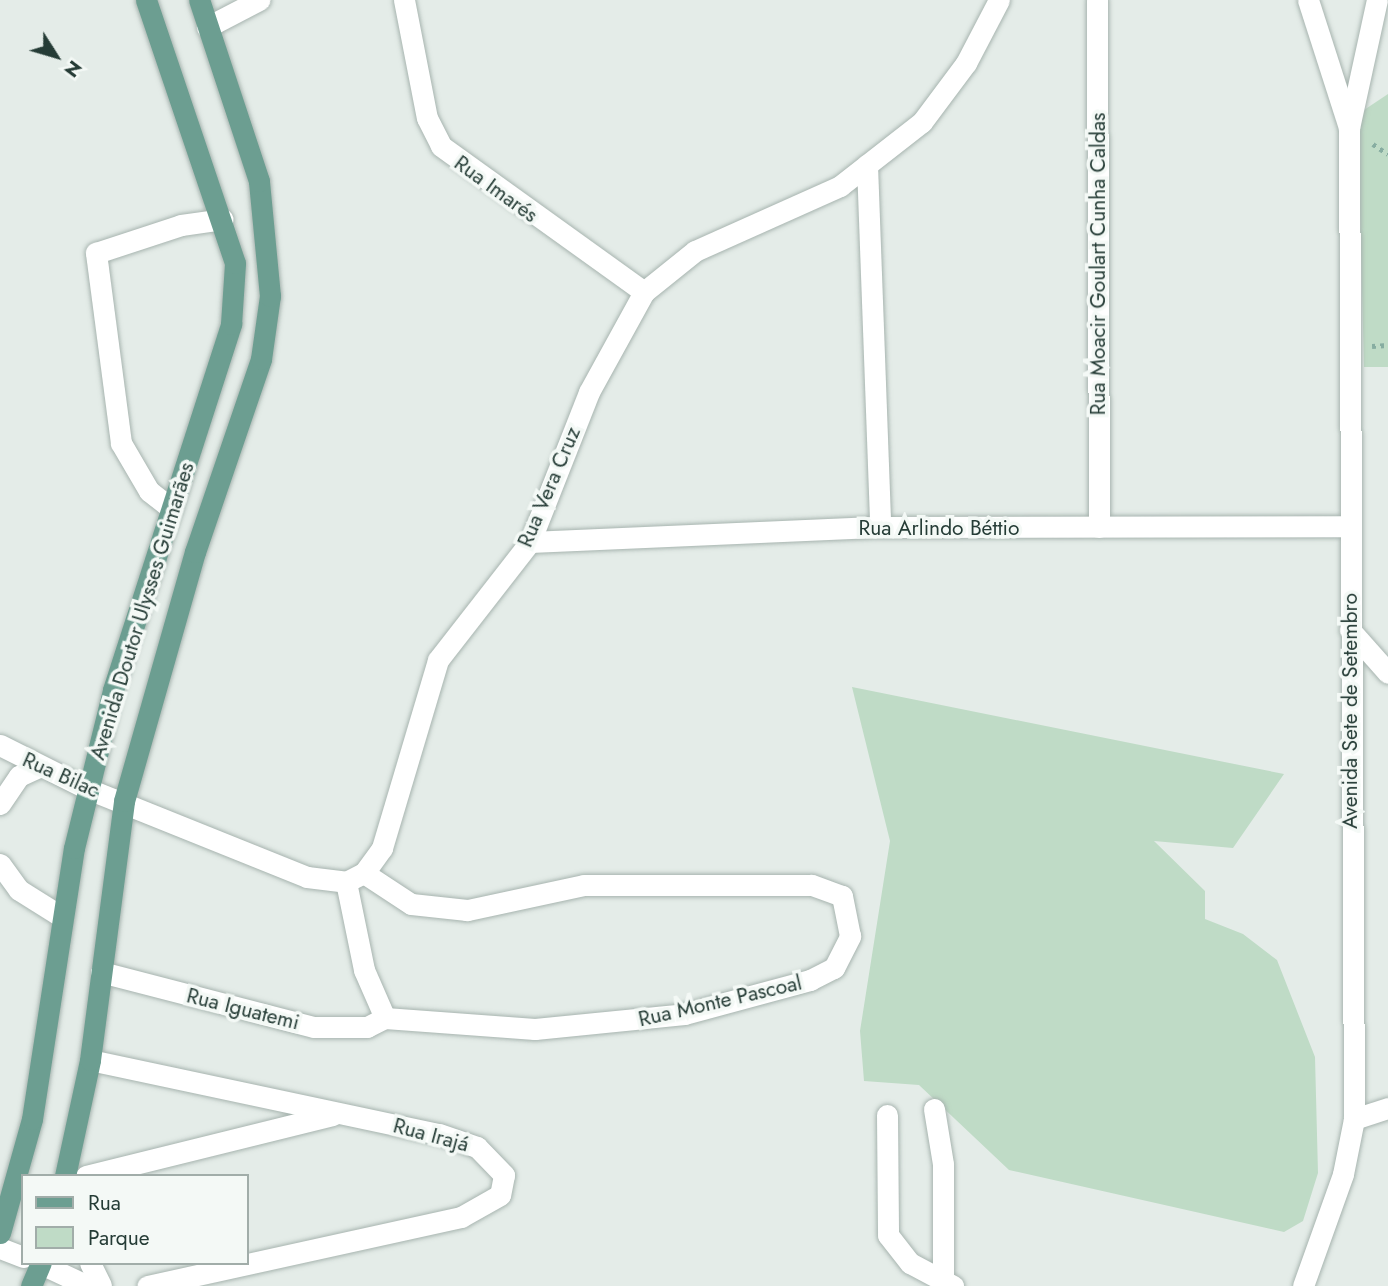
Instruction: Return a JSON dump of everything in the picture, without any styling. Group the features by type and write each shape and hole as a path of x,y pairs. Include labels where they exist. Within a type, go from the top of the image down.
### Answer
{"main road":[{"name":"Avenida Doutor Ulysses Guimarães","path":"0,1233 32,1119 62,917 88,789 231,324 235,263 223,219 146,0"},
{"name":"Avenida Doutor Ulysses Guimarães","path":"65,1174 90,1060 124,801 195,552 261,359 270,296 259,181 199,0"},
{"path":"31,1286 40,1265"}],"street":[{"path":"206,27 259,0"},
{"name":"Rua Imarés","path":"404,0 427,118 441,146 644,292"},
{"name":"Rua Vera Cruz","path":"355,878 382,848 438,660 530,542 589,392 644,292 695,251 840,186 922,122 966,63 999,0"},
{"name":"Rua Moacir Goulart Cunha Caldas","path":"1097,0 1099,527"},
{"name":"Avenida Sete de Setembro","path":"1303,1286 1343,1174 1354,1119 1349,128 1308,0"},
{"name":"Avenida Sete de Setembro","path":"1349,128 1382,26 1377,0"},
{"path":"867,165 880,527"},
{"path":"172,509 149,491 121,443 96,253 181,225 223,219"},
{"name":"Rua Arlindo Béttio","path":"530,542 880,527 1349,526"},
{"path":"1350,630 1388,673"},
{"name":"Rua Bilac","path":"0,745 88,789 124,801"},
{"path":"0,804 19,776 38,766"},
{"path":"124,801 307,877 355,878 367,980 385,1018"},
{"path":"1,870 62,917"},
{"name":"Rua Monte Pascoal","path":"355,878 391,895 435,909 490,909 584,885 746,883 831,890 848,911 849,936 834,968 684,1014 535,1030 385,1018"},
{"name":"Rua Iguatemi","path":"101,972 314,1027 367,1027 385,1018"},
{"name":"Rua Irajá","path":"90,1060 477,1146 504,1175 500,1195 461,1217 391,1235 248,1265"},
{"path":"1354,1119 1388,1108"},
{"path":"934,1109 943,1164 948,1284"},
{"path":"94,1174 338,1114"},
{"path":"887,1115 888,1236 895,1251 948,1284"},
{"path":"0,1248 21,1256"},
{"path":"42,1265 88,1286"},
{"path":"91,1265 100,1286"},
{"name":"Rua Irajá","path":"147,1286 247,1265"}],"green space":[{"path":"1388,94 1388,367 1364,367 1358,128 1361,112"},
{"path":"852,687 1284,774 1233,848 1154,841 1205,891 1205,919 1243,934 1277,960 1315,1057 1318,1173 1303,1221 1284,1232 1009,1170 919,1085 864,1081 860,1031 890,841"}]}
